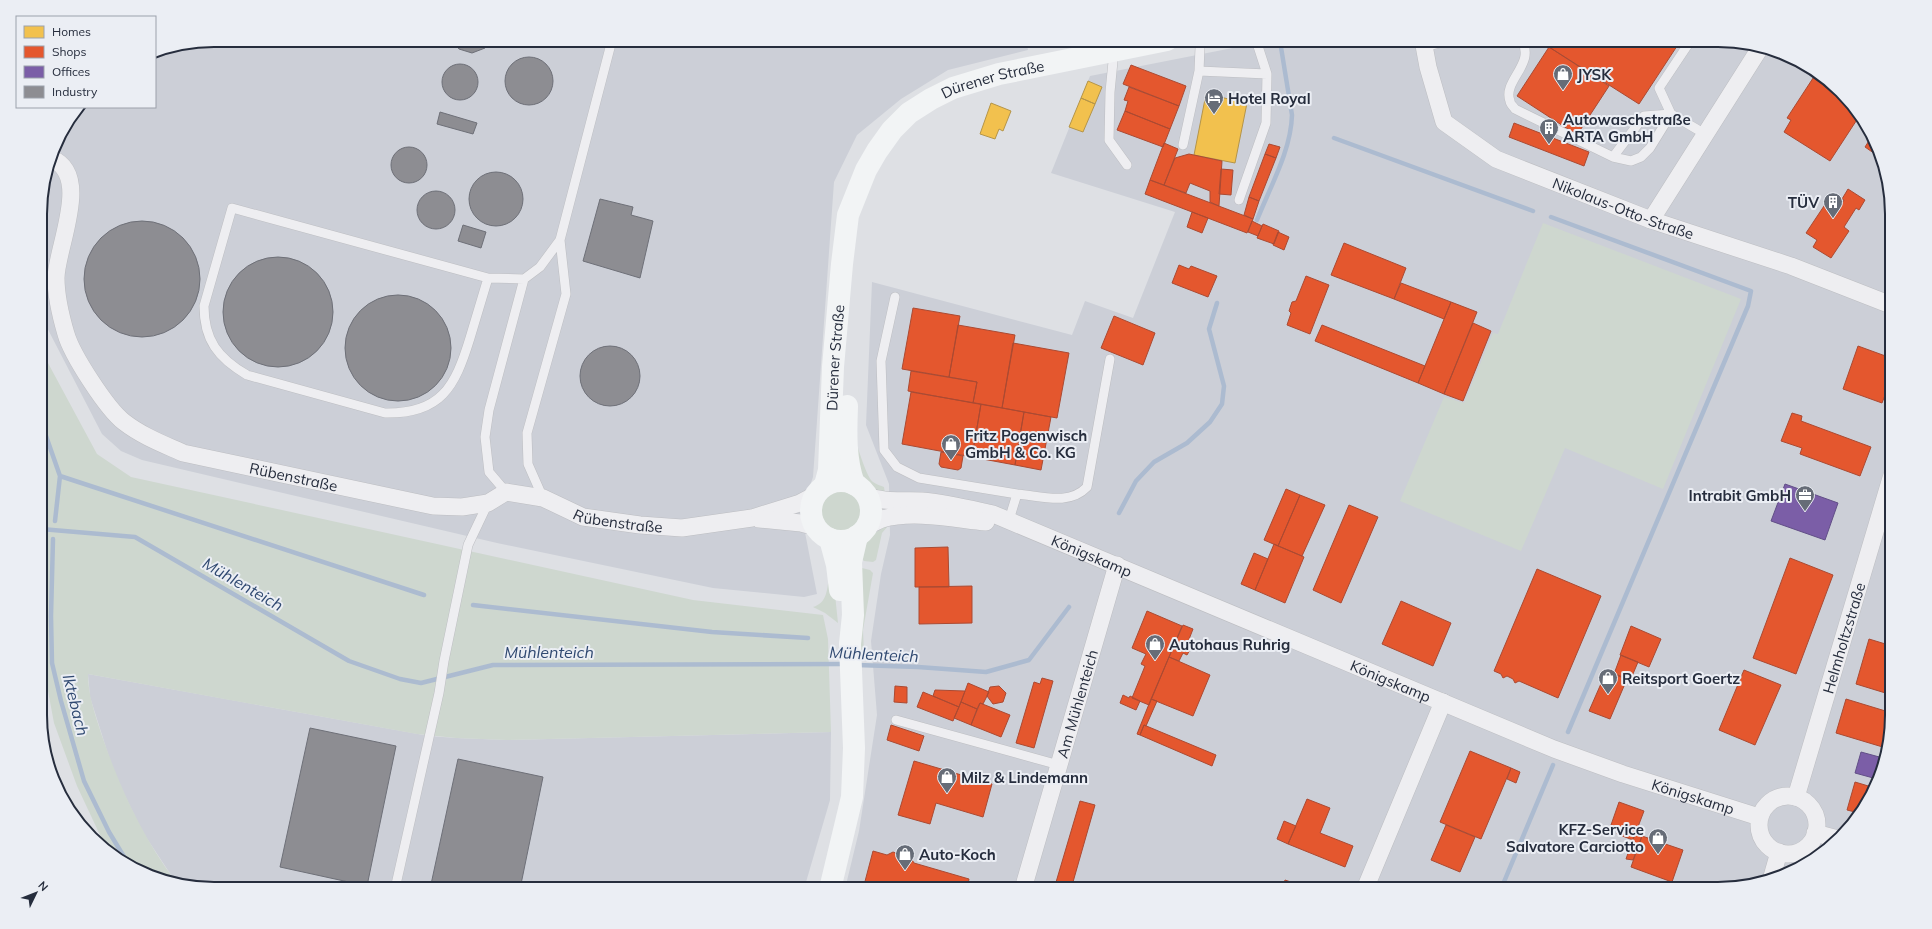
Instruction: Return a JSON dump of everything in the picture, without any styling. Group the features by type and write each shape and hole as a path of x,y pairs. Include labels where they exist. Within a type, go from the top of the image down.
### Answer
{"main road":[{"name":"Dürener Straße","path":"820,490 829,470 833,367 848,215 860,185 877,151 892,130 910,113 931,99 953,88 999,74 1133,47"},
{"name":"Dürener Straße","path":"860,185 849,336 846,435 849,470 860,490"},
{"path":"832,882 852,797 854,748 850,648 853,615 851,562 861,532 870,512 860,490 844,481 834,482 820,490 811,511 837,564 850,648"},
{"path":"823,533 844,541 861,532"}],"street":[{"name":"Nikolaus-Otto-Straße","path":"1425,47 1428,67 1444,122 1496,159 1651,220 1790,266 1885,303"},
{"path":"1651,220 1757,52"},
{"name":"Rübenstraße","path":"56,161 66,173 72,196 70,216 56,277 59,305 66,336 103,399 124,422 152,440 183,453 434,506 462,507 488,503 506,492 543,498 583,517 640,526 682,528 752,518 800,503 820,490"},
{"name":"Königskamp","path":"860,490 879,501 922,501 947,504 993,514 1028,527 1554,749 1623,774 1759,817"},
{"name":"Helmholtzstraße","path":"1796,797 1885,498"},
{"name":"Königskamp","path":"861,532 887,518 919,516 1028,527"},
{"name":"Rübenstraße","path":"752,518 796,522 823,533"},
{"name":"Am Mühlenteich","path":"1025,882 1117,565"},
{"path":"1368,882 1443,702"},
{"path":"1779,797 1796,797 1807,803 1813,811 1816,820 1815,833 1807,846 1799,851 1790,853 1779,852 1766,843 1761,836 1759,817 1763,808 1770,801 1779,797"},
{"path":"1815,833 1832,837"},
{"path":"1773,873 1779,852"}],"lane":[{"path":"543,498 528,464 527,433 566,294 560,240 610,47"},
{"path":"1183,145 1199,71 1200,47"},
{"path":"1239,200 1266,123 1266,74 1258,47"},
{"path":"1524,47 1526,50 1525,60 1510,92 1509,101 1515,109 1613,157 1631,161 1642,157 1650,148 1672,114"},
{"path":"1687,47 1659,88 1672,114 1705,134"},
{"path":"1114,51 1110,92 1109,140 1127,165"},
{"path":"1199,71 1266,74"},
{"path":"1613,157 1644,116 1672,114"},
{"path":"488,278 463,360 449,387 432,403 422,408 404,413 385,413 247,375 231,366 217,352 204,322 204,306 232,208 488,278 524,279"},
{"path":"506,492 489,472 485,437 489,410 524,279 540,267 560,240"},
{"path":"895,296 881,361 884,450 898,467 919,478 1017,494 1066,499 1080,494 1087,487 1110,359"},
{"path":"1008,520 1017,494"},
{"path":"397,882 439,693 444,661 468,545 488,503"},
{"path":"896,720 1059,765"}],"shaded area":[{"path":"203,47 1027,47 1028,50 948,70 901,99 857,135 834,182 813,477 801,512 817,594 804,597 713,588 497,543 142,460 121,451 102,434 47,328 48,192 56,160 64,140 69,130 85,108 156,108 156,58 181,50"},
{"path":"1237,47 1729,47 1751,50 1792,64 1811,75 1828,88 1844,104 1863,130 1868,140 1882,181 1885,203 1885,726 1882,748 1868,789 1857,808 1844,825 1828,841 1802,860 1792,865 1751,879 1729,882 847,882 859,831 877,715 871,641 881,574 890,535 889,484 866,425 872,282 1072,335 1085,301 1133,318 1175,212 1051,173 1090,76"},
{"path":"1543,223 1741,299 1663,489 1565,448 1521,551 1400,501 1444,397 1464,403 1493,333 1498,334"},
{"path":"47,361 97,454 131,477 693,600 823,615 828,639 831,732 507,740 456,738 417,734 88,674 89,689 94,712 116,773 132,810 152,846 172,876 160,873 130,860 104,841 77,786 54,723 47,686"},
{"path":"851,423 867,472 873,482 884,487 885,494 871,487 859,473"},
{"path":"841,489 853,493 859,499 863,511 859,523 853,529 841,533 829,529 823,523 819,511 823,499 829,493"},
{"path":"888,526 882,533 876,560 873,562 864,561 859,556 864,546 874,534"},
{"path":"858,567 870,570 873,573 863,630 864,655 859,656"},
{"path":"829,577 834,585 838,623 825,613 813,607 818,605 824,599"},
{"path":"88,674 429,736 456,738 507,740 831,732 830,800 806,882 192,881 172,876 142,831 114,773 90,697"}],"building: Homes":[{"path":"1088,81 1102,87 1095,104 1081,98"},
{"path":"1206,94 1247,103 1235,163 1194,155"},
{"path":"1081,98 1095,104 1083,132 1069,127"},
{"path":"991,103 1011,111 1003,131 999,129 995,139 980,134"}],"building: Shops":[{"path":"1549,47 1676,47 1639,104"},
{"name":"JYSK","path":"1549,47 1609,86 1577,135 1517,96"},
{"path":"1131,65 1186,86 1179,106 1123,84"},
{"path":"1814,77 1828,88 1844,104 1857,120 1830,161 1784,132 1791,120 1787,118"},
{"path":"1129,87 1179,106 1170,129 1125,111 1128,101 1124,100"},
{"path":"1125,111 1170,129 1163,147 1117,130"},
{"name":"Autowaschstraße ARTA GmbH","path":"1514,123 1589,152 1584,166 1509,137"},
{"path":"1869,141 1873,152 1865,147"},
{"path":"1164,143 1178,149 1164,185 1150,180"},
{"path":"1269,144 1280,147 1276,158 1265,154"},
{"path":"1189,154 1222,161 1219,206 1210,202 1210,191 1190,183 1186,193 1164,185 1175,158"},
{"path":"1265,154 1276,158 1259,201 1249,197"},
{"path":"1221,169 1233,170 1231,195 1219,194"},
{"path":"1150,180 1253,219 1247,233 1145,194"},
{"name":"TÜV","path":"1848,189 1865,200 1859,210 1856,208 1844,227 1849,231 1831,258 1813,247 1817,240 1806,233 1828,200 1839,208"},
{"path":"1249,197 1259,201 1253,219 1244,215"},
{"path":"1192,212 1208,218 1202,233 1187,227"},
{"path":"1252,221 1262,226 1258,236 1248,232"},
{"path":"1263,224 1279,231 1274,244 1257,238"},
{"path":"1278,232 1289,237 1284,250 1273,245"},
{"path":"1344,243 1406,268 1394,299 1331,275"},
{"path":"1179,265 1189,269 1191,266 1217,276 1208,297 1172,283"},
{"path":"1306,276 1329,285 1310,334 1287,325 1291,313 1289,311 1292,302 1296,301"},
{"path":"1401,283 1451,302 1444,319 1394,299"},
{"path":"1451,302 1477,312 1444,394 1418,383"},
{"path":"913,308 960,316 949,377 902,369"},
{"path":"1114,316 1155,333 1143,365 1101,348"},
{"path":"1473,323 1491,331 1463,401 1444,394"},
{"path":"958,325 1015,335 1002,408 973,403 977,382 949,377"},
{"path":"1322,325 1425,366 1418,383 1315,341"},
{"path":"1013,343 1069,353 1057,418 1002,408"},
{"path":"1858,346 1885,356 1885,395 1882,403 1843,389"},
{"path":"911,371 977,382 973,403 908,391"},
{"path":"911,392 981,404 972,457 902,444"},
{"path":"981,404 1024,412 1015,465 972,457"},
{"path":"1024,412 1051,417 1041,470 1015,465"},
{"path":"1792,413 1802,416 1801,421 1871,447 1860,476 1800,454 1802,448 1781,441"},
{"path":"941,452 963,456 961,468 958,470 941,467 939,464"},
{"path":"1286,489 1300,495 1278,546 1264,540"},
{"path":"1300,495 1325,505 1302,556 1278,546"},
{"path":"1349,505 1378,517 1341,603 1313,590"},
{"path":"1274,544 1304,557 1285,603 1255,590"},
{"path":"948,547 949,587 915,587 915,548"},
{"path":"1254,553 1268,559 1255,590 1241,584"},
{"path":"1790,558 1833,575 1796,674 1753,658"},
{"path":"1537,569 1601,596 1558,698 1519,681 1515,683 1513,679 1507,676 1503,678 1501,674 1494,671"},
{"path":"972,586 972,623 919,624 919,587"},
{"path":"1401,601 1451,623 1433,666 1382,644"},
{"name":"Autohaus Ruhrig","path":"1147,611 1182,626 1149,705 1132,698 1145,666 1141,664 1146,654 1132,648"},
{"path":"1183,625 1193,629 1186,647 1191,648 1187,655 1183,653 1179,661 1169,657"},
{"path":"1631,626 1661,639 1649,667 1620,655"},
{"path":"1869,639 1885,644 1885,693 1856,684"},
{"path":"1621,655 1638,662 1630,681 1614,674"},
{"path":"1169,657 1210,675 1193,716 1151,699"},
{"name":"Reitsport Goertz","path":"1607,670 1627,679 1610,719 1589,711"},
{"path":"1744,670 1781,685 1755,745 1719,730"},
{"path":"1042,678 1053,681 1034,748 1016,743 1034,682 1040,684"},
{"path":"968,683 989,692 983,704 980,703 977,709 961,702"},
{"path":"895,686 907,687 907,703 894,702"},
{"path":"999,686 1006,693 1003,702 993,704 987,696 990,687"},
{"path":"935,690 965,691 959,707 933,696"},
{"path":"923,692 959,707 953,721 917,707"},
{"path":"1123,695 1129,698 1130,696 1140,701 1136,710 1120,703"},
{"path":"1151,699 1157,701 1146,726 1144,725 1140,735 1137,734"},
{"path":"1846,699 1885,711 1882,747 1836,733"},
{"path":"961,702 977,709 971,725 954,718"},
{"path":"980,703 1010,715 1001,737 971,725"},
{"path":"891,725 924,736 919,751 887,740"},
{"path":"1144,725 1216,755 1212,766 1140,735"},
{"path":"1470,751 1511,768 1481,839 1440,822"},
{"name":"Milz & Lindemann","path":"914,761 992,784 983,817 936,803 930,824 898,815"},
{"path":"1511,768 1520,772 1516,783 1507,779"},
{"path":"1855,782 1869,786 1854,812 1847,810"},
{"path":"1307,799 1330,808 1320,833 1353,846 1345,867 1288,844"},
{"path":"1080,801 1095,805 1073,882 1056,882"},
{"path":"1619,802 1644,811 1633,840 1617,834 1619,828 1611,825"},
{"path":"1284,821 1296,826 1288,844 1277,839"},
{"path":"1446,825 1475,837 1460,872 1431,860"},
{"path":"1635,833 1642,836 1633,860 1626,859"},
{"name":"KFZ-Service Salvatore Carciotto","path":"1642,836 1683,850 1672,882 1631,867"},
{"name":"Auto-Koch","path":"873,851 887,855 893,852 911,858 914,863 969,879 968,882 865,882"}],"building: Offices":[{"name":"Intrabit GmbH","path":"1785,484 1838,503 1825,540 1771,521"},
{"path":"1861,752 1879,757 1872,778 1855,773"}],"building: Industry":[{"path":"457,47 486,47 472,53 459,49"},
{"path":"524,57 534,57 543,61 549,67 552,72 552,90 543,101 534,105 524,105 515,101 509,95 505,86 505,76 509,67 515,61"},
{"path":"460,64 473,69 478,82 473,95 460,100 447,95 442,82 447,69"},
{"path":"440,112 477,123 473,134 437,124"},
{"path":"413,147 422,152 426,158 426,172 422,178 413,183 405,183 396,178 392,172 391,161 396,152 402,148"},
{"path":"496,172 506,174 515,180 521,189 523,199 521,209 515,218 506,224 496,226 486,224 477,218 471,209 469,199 471,189 477,180 486,174"},
{"path":"436,191 449,197 455,210 449,223 436,229 423,223 417,210 423,197"},
{"path":"600,199 633,207 631,215 653,221 640,278 583,261"},
{"path":"142,221 164,225 183,238 196,257 200,279 196,301 183,320 164,333 142,337 120,333 101,320 88,301 84,279 88,257 101,238 120,225"},
{"path":"463,225 486,232 481,248 458,241"},
{"path":"278,257 299,261 309,266 317,273 324,281 329,291 333,312 329,333 324,343 317,351 309,358 299,363 278,367 257,363 247,358 239,351 232,343 227,333 223,312 227,291 232,281 239,273 247,266 257,261"},
{"path":"398,295 418,299 435,311 447,328 451,348 447,368 435,385 418,397 398,401 378,397 361,385 349,368 345,348 349,328 361,311 378,299"},
{"path":"610,346 627,351 635,359 640,376 635,393 627,401 610,406 593,401 585,393 580,376 585,359 593,351"},
{"path":"310,728 396,746 368,882 349,882 280,867"},
{"path":"458,759 543,777 521,882 432,882"}],"waterway":[{"name":"Mühlenteich","path":"1257,220 1279,169 1291,128 1292,115 1281,47"},
{"path":"1334,138 1533,211"},
{"path":"1551,217 1751,291 1748,306 1568,732"},
{"name":"Mühlenteich","path":"1119,513 1136,481 1154,462 1187,443 1210,422 1222,404 1224,386 1209,329 1217,303"},
{"name":"Iktebach","path":"47,439 60,476 55,521"},
{"path":"60,476 424,595"},
{"name":"Mühlenteich","path":"47,530 135,537 349,661 400,679 421,683 493,665 846,664"},
{"name":"Iktebach","path":"53,539 51,616 52,663 61,701 84,781 109,832 123,855"},
{"path":"473,605 712,632 808,638"},
{"name":"Mühlenteich","path":"857,665 918,667 986,672 1029,660 1069,607"},
{"path":"1504,882 1553,765"}],"place":[{"name":"JYSK","path":"1563,91"},
{"name":"Hotel Royal","path":"1214,115"},
{"name":"Autowaschstraße ARTA GmbH","path":"1549,145"},
{"name":"TÜV","path":"1833,219"},
{"name":"Fritz Pogenwisch GmbH & Co. KG","path":"951,461"},
{"name":"Intrabit GmbH","path":"1805,512"},
{"name":"Autohaus Ruhrig","path":"1155,661"},
{"name":"Reitsport Goertz","path":"1608,695"},
{"name":"Milz & Lindemann","path":"947,794"},
{"name":"KFZ-Service Salvatore Carciotto","path":"1658,855"},
{"name":"Auto-Koch","path":"905,871"}]}
